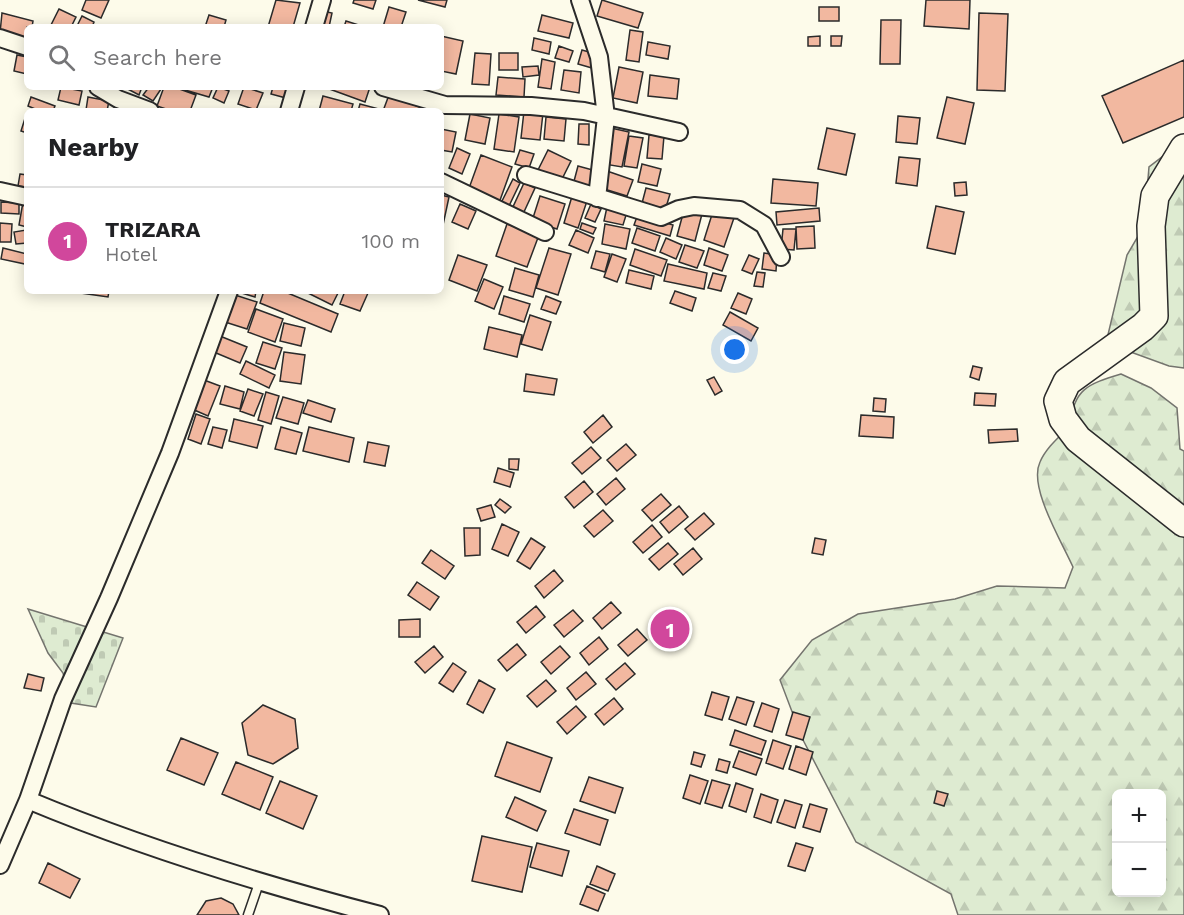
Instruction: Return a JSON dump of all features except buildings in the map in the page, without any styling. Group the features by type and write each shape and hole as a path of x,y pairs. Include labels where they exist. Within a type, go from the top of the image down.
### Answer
{"main road":[{"path":"1184,148 1155,196 1151,226 1154,316 1143,327 1067,382 1058,401 1063,420 1078,440 1184,523"}],"street":[{"path":"315,24 322,0"},
{"path":"580,0 599,57 606,117 597,198"},
{"path":"0,38 24,47"},
{"path":"101,90 118,105 134,108"},
{"path":"291,108 295,90"},
{"path":"393,90 445,105 584,111 679,132"},
{"path":"526,175 662,217 679,209 694,206 740,210 764,225 781,257"},
{"path":"444,183 545,232"},
{"path":"0,191 24,196"},
{"path":"0,865 28,800 63,699 110,598 170,453 228,294"},
{"path":"28,800 82,822 259,883 380,915"}],"lane":[{"path":"249,915 259,883"}],"green space":[{"path":"1184,140 1184,368 1169,366 1106,343 1127,255 1144,226 1149,167"},
{"path":"1121,374 1151,388 1177,408 1180,449 1184,451 1184,915 958,915 951,894 856,842 802,738 780,680 812,640 858,614 955,599 997,586 1065,588 1073,567 1042,500 1038,473 1040,462 1046,452 1070,426 1079,396 1091,385"},
{"path":"28,609 123,638 96,707 71,703 63,673 48,653"}],"place":[{"name":"TRIZARA","path":"670,629"}]}
